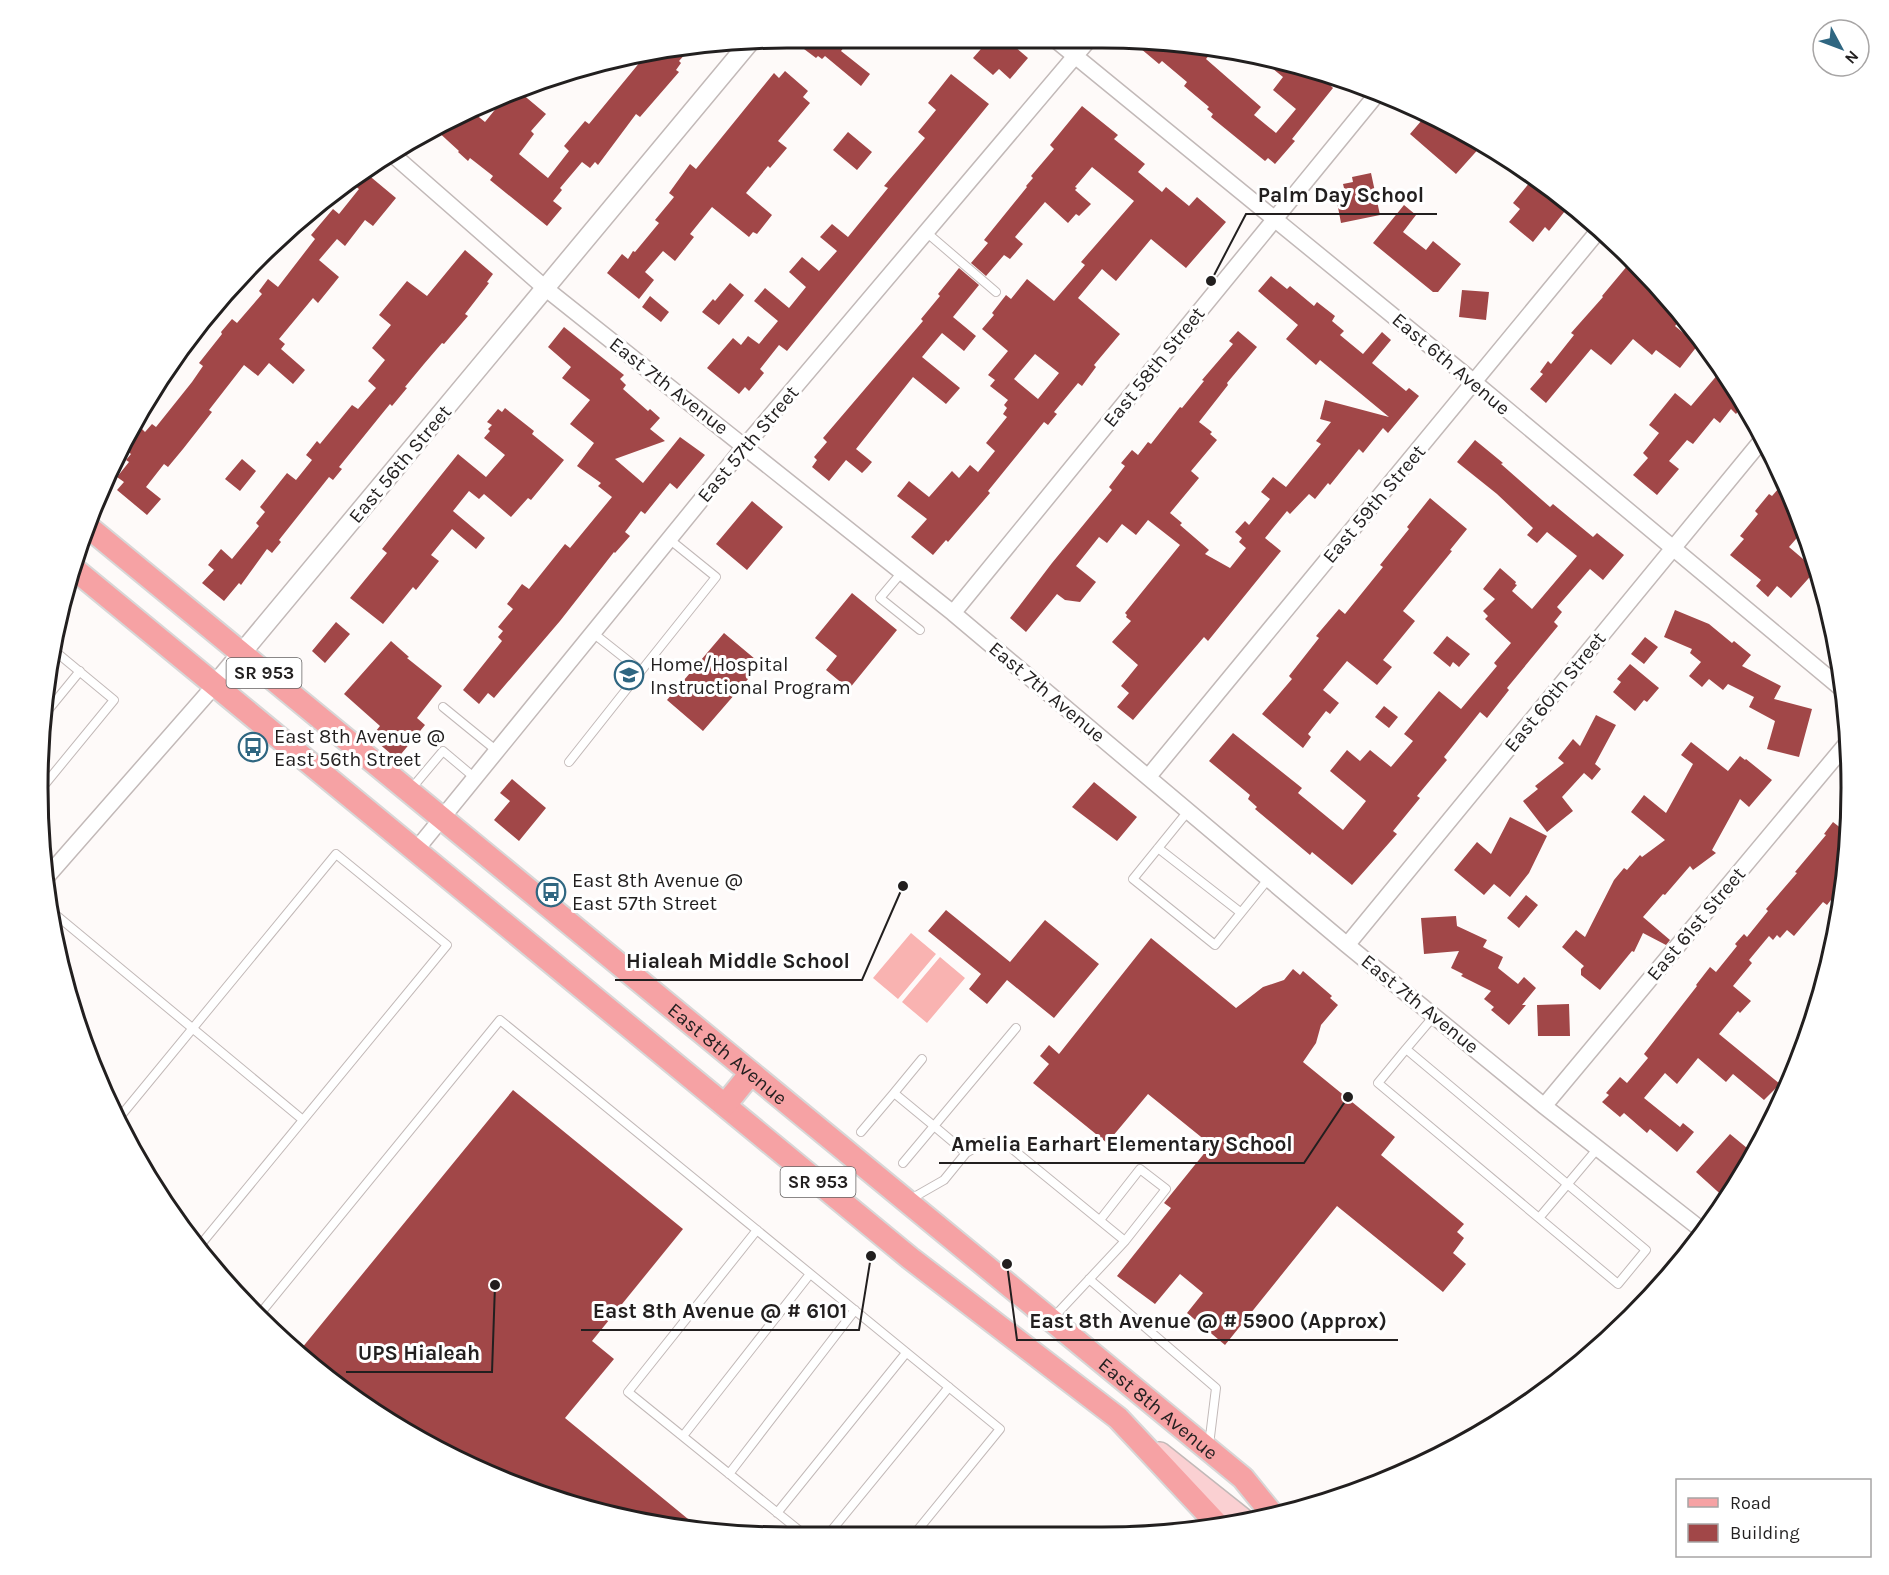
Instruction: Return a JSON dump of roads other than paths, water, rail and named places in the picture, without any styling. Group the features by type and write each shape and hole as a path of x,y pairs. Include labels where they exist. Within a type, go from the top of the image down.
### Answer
{"main road":[{"name":"East 8th Avenue","path":"94,532 1277,1506"},
{"name":"East 8th Avenue","path":"80,574 910,1258 1118,1418 1237,1514"},
{"path":"725,1105 751,1073"},
{"path":"1027,1347 1051,1320"},
{"path":"1118,1418 1212,1519"},
{"path":"1244,1478 1267,1508"}],"street":[{"name":"East 6th Avenue","path":"1066,48 1474,382 1833,682"},
{"name":"East 57th Street","path":"416,850 745,446 1082,48"},
{"name":"East 56th Street","path":"53,870 242,655 743,50"},
{"name":"East 58th Street","path":"953,613 1372,100"},
{"name":"East 7th Avenue","path":"398,159 545,288 953,613 1347,945 1544,1106 1696,1226"},
{"name":"East 59th Street","path":"1149,776 1594,236"},
{"name":"East 60th Street","path":"1347,945 1757,446"},
{"name":"East 61st Street","path":"1544,1106 1840,752"}],"lane":[{"path":"926,232 996,292"},
{"path":"568,762 716,578 669,539"},
{"path":"902,572 880,598 920,630"},
{"path":"593,633 641,671"},
{"path":"48,780 114,700 60,655"},
{"path":"53,704 80,671"},
{"path":"443,707 498,751"},
{"path":"408,791 443,751 475,778"},
{"path":"1189,810 1133,879 1215,945 1269,878"},
{"path":"1158,848 1240,912"},
{"path":"123,1113 336,854 447,945 204,1241"},
{"path":"60,918 303,1120"},
{"path":"1406,1049 1646,1250 1618,1284 1378,1083 1406,1049 1434,1016"},
{"path":"264,1309 500,1020 1000,1429 920,1527"},
{"path":"903,1163 1016,1028"},
{"path":"861,1132 922,1059"},
{"path":"894,1093 966,1153"},
{"path":"907,1201 944,1180 966,1153 983,1143 1005,1143 1125,1241"},
{"path":"1539,1218 1598,1148"},
{"path":"1051,1320 1125,1241 1166,1189 1140,1169 1100,1220"},
{"path":"756,1230 628,1392 795,1527"},
{"path":"683,1436 810,1274"},
{"path":"1089,1279 1216,1388 1208,1449"},
{"path":"729,1474 855,1310"},
{"path":"777,1513 906,1353"},
{"path":"834,1527 949,1387"}],"place":[{"name":"Palm Day School","path":"1211,281"},
{"name":"Home/Hospital Instructional Program","path":"629,675"},
{"name":"East 8th Avenue @ East 56th Street","path":"253,747"},
{"name":"Hialeah Middle School","path":"903,886"},
{"name":"East 8th Avenue @ East 57th Street","path":"551,892"},
{"name":"Amelia Earhart Elementary School","path":"1348,1097"},
{"name":"East 8th Avenue @ # 6101","path":"871,1256"},
{"name":"East 8th Avenue @ # 5900 (Approx)","path":"1007,1264"},
{"name":"UPS Hialeah","path":"495,1285"}]}
